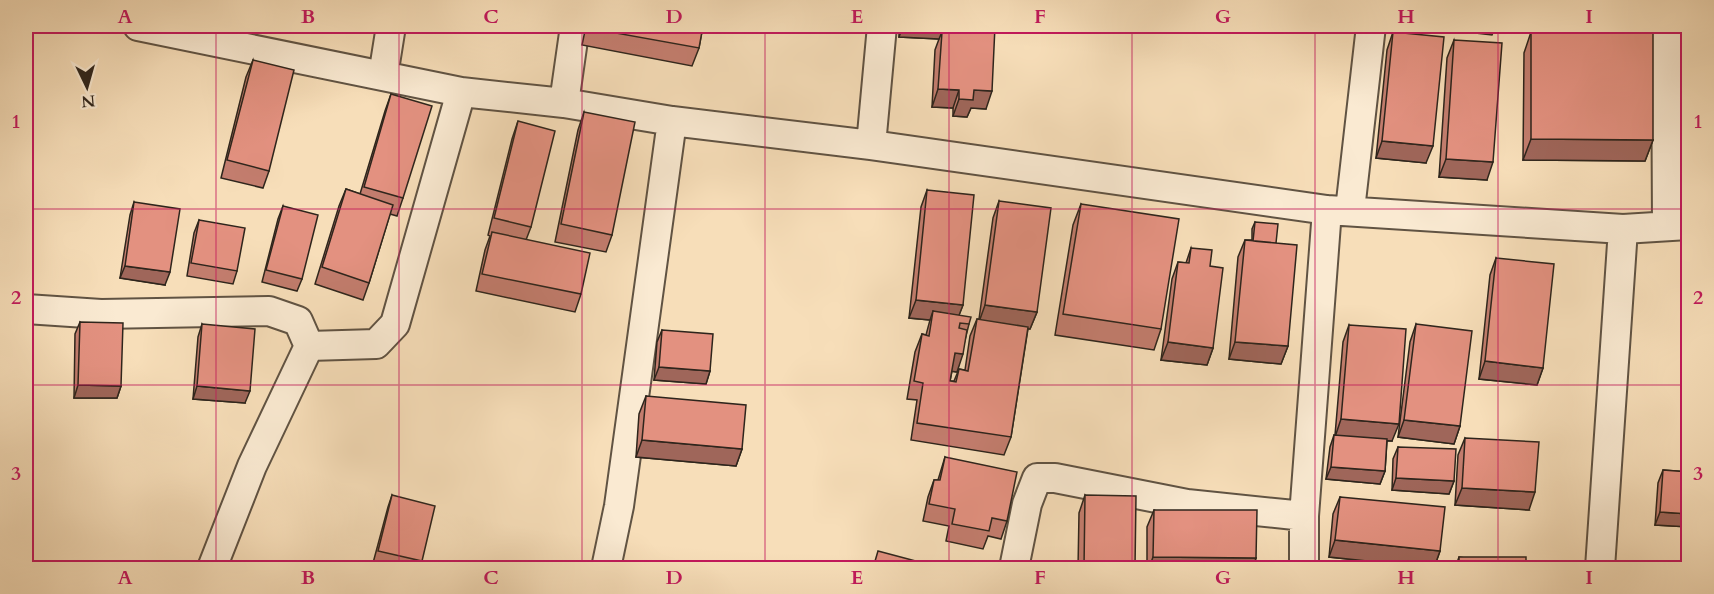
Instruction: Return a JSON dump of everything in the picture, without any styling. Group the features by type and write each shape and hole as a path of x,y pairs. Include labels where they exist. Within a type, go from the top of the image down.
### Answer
{"street":[{"path":"138,26 460,92 564,103 672,121 871,145 1338,210 1623,229 1678,225 1666,26"},
{"path":"383,76 391,26"},
{"path":"564,103 574,26"},
{"path":"871,145 882,26"},
{"path":"1304,568 1304,516 1338,210 1371,26"},
{"path":"309,346 376,344 395,324 460,92"},
{"path":"606,568 620,506 672,121"},
{"path":"1600,568 1623,229"},
{"path":"26,309 101,314 270,311 298,321 309,346 252,466 212,568"},
{"path":"1014,568 1028,504 1037,478 1056,478 1187,504 1304,516"}],"building":[{"path":"589,26 703,26 699,48 588,28"},
{"path":"963,26 995,26 992,91 974,90 973,100 959,99 959,90 938,89 942,32 962,33"},
{"path":"1393,32 1444,37 1433,146 1382,141"},
{"path":"1531,32 1653,33 1653,140 1531,139"},
{"path":"1454,40 1502,43 1493,162 1446,159"},
{"path":"253,60 294,70 269,171 227,160"},
{"path":"391,94 432,106 403,198 364,187"},
{"path":"584,112 635,122 612,235 561,224"},
{"path":"518,121 555,131 531,227 494,218"},
{"path":"346,189 393,205 369,283 322,267"},
{"path":"927,190 974,195 963,305 916,300"},
{"path":"999,201 1051,208 1037,312 985,305"},
{"path":"134,202 180,209 170,272 125,266"},
{"path":"1081,204 1179,219 1161,329 1063,314"},
{"path":"283,206 318,215 302,279 266,270"},
{"path":"199,220 245,228 237,271 191,263"},
{"path":"1255,222 1278,224 1276,243 1253,241"},
{"path":"492,232 590,253 581,294 482,274"},
{"path":"1245,240 1297,245 1288,346 1235,342"},
{"path":"1191,248 1212,250 1210,266 1223,268 1213,348 1168,342 1178,262 1189,263"},
{"path":"1496,258 1554,264 1543,368 1485,361"},
{"path":"933,311 971,317 969,324 960,323 959,328 967,330 963,354 955,353 950,381 956,382 959,369 968,371 977,319 1028,327 1011,437 917,423 923,383 914,381 922,334 929,336"},
{"path":"80,322 123,323 121,386 78,385"},
{"path":"202,324 255,329 250,391 197,386"},
{"path":"1416,324 1472,331 1460,426 1404,420"},
{"path":"1349,325 1406,329 1399,424 1341,419"},
{"path":"662,330 713,334 710,371 659,367"},
{"path":"646,396 746,405 742,449 642,440"},
{"path":"1334,435 1387,439 1385,471 1331,467"},
{"path":"1465,438 1539,442 1535,492 1462,488"},
{"path":"1398,447 1456,449 1454,481 1396,478"},
{"path":"945,457 1017,472 1007,521 992,518 989,531 952,524 955,509 929,504 934,480 940,480"},
{"path":"1663,470 1689,472 1689,514 1660,512"},
{"path":"392,495 435,506 422,561 378,551"},
{"path":"1085,495 1136,496 1135,568 1084,568"},
{"path":"1340,497 1445,507 1440,551 1335,540"},
{"path":"1154,510 1257,510 1256,558 1153,557"},
{"path":"878,551 942,568 873,568"},
{"path":"1459,557 1526,557 1526,568 1459,568"},
{"path":"1327,563 1368,568 1326,568"}]}
